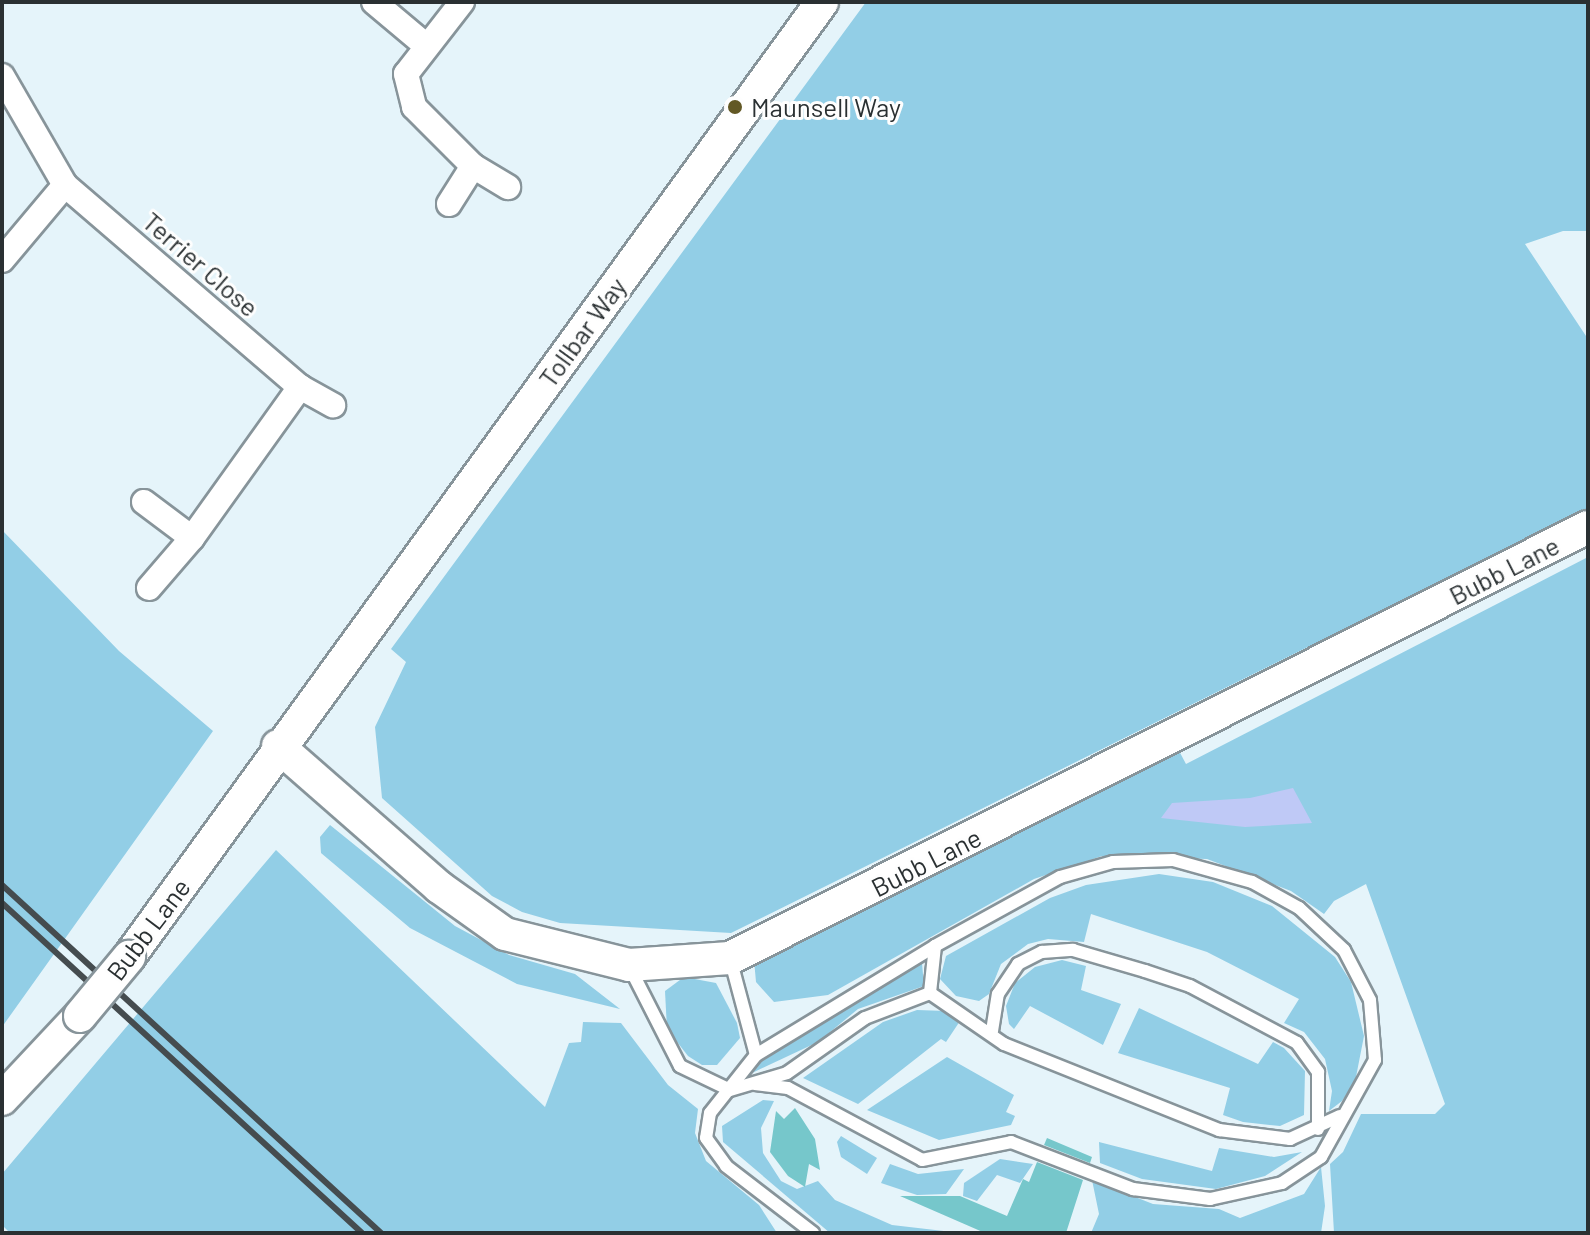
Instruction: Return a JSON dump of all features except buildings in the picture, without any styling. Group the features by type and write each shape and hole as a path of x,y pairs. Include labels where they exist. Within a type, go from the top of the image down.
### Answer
{"street":[{"path":"374,2 424,44"},
{"path":"462,2 424,44 406,74 414,107 473,166 508,187"},
{"name":"Tollbar Way","path":"342,663 822,2"},
{"name":"Terrier Close","path":"2,76 65,185 300,387 333,405"},
{"path":"449,204 473,166"},
{"path":"2,260 65,185"},
{"path":"149,588 192,538 300,387"},
{"path":"144,502 192,538"},
{"name":"Bubb Lane","path":"278,746 439,887 505,934 629,965 730,958 1588,527"},
{"name":"Bubb Lane","path":"2,1099 80,1016 129,957 278,746 342,663"}],"lane":[{"path":"755,1084 788,1088 922,1160 1011,1142 1133,1189 1210,1199 1282,1183 1321,1157 1340,1116 1375,1060 1370,1000 1344,950 1299,908 1252,882 1173,860 1113,862 1060,877 935,946 756,1055 710,1113 706,1138 726,1166 813,1233"},
{"path":"930,993 935,946"},
{"path":"992,1031 998,994 1018,964 1042,952 1073,950 1145,971 1190,986 1297,1043 1318,1072 1318,1129"},
{"path":"730,958 756,1055"},
{"path":"629,965 680,1066 730,1090 755,1084 813,1059 865,1018 930,993"},
{"path":"930,993 992,1031 1004,1044 1219,1130 1290,1139 1318,1129 1340,1116"}],"shaded area":[{"path":"866,2 1588,2 1588,231 1563,231 1525,244 1588,339 1588,508 731,933 560,923 522,912 492,896 382,798 375,727 406,662 391,649"},
{"path":"2,530 119,651 213,731 2,1027"},
{"path":"1588,557 1588,1233 1334,1233 1330,1164 1343,1152 1361,1114 1435,1114 1445,1104 1366,884 1334,901 1324,914 1291,891 1207,859 1102,856 1034,879 828,995 774,1002 756,982 754,960 1178,749 1186,764"},
{"path":"1293,788 1312,823 1245,827 1161,818 1172,803 1250,798"},
{"path":"330,825 455,926 509,955 575,974 620,1009 517,984 410,928 321,853 320,837"},
{"path":"276,850 545,1107 569,1043 581,1042 583,1022 621,1023 668,1085 698,1109 695,1133 706,1161 759,1205 777,1233 10,1233 2,1225 2,1174"},
{"path":"1159,874 1213,882 1272,906 1335,957 1351,982 1364,1036 1355,1082 1342,1101 1329,1111 1332,1091 1325,1059 1304,1032 1284,1023 1299,999 1207,952 1091,914 1084,942 1048,939 1028,944 1001,964 989,994 979,1001 956,996 940,979 946,956 1050,898 1086,885"},
{"path":"1062,960 1086,966 1081,990 1121,1004 1103,1045 1030,1006 1014,1029 1009,1024 1006,1006 1015,983 1035,967"},
{"path":"922,963 924,986 858,1009 818,1042 752,1073 761,1061"},
{"path":"684,977 716,983 737,1023 740,1038 717,1065 702,1065 688,1056 667,1029 665,991"},
{"path":"1139,1008 1258,1064 1273,1042 1284,1048 1305,1071 1304,1115 1280,1126 1243,1122 1223,1115 1230,1088 1118,1053"},
{"path":"917,1010 946,1011 960,1021 946,1042 941,1039 858,1104 803,1078 883,1022"},
{"path":"947,1057 1014,1095 1006,1112 1015,1116 1011,1125 939,1140 867,1110"},
{"path":"763,1100 774,1101 761,1128 763,1153 781,1181 797,1189 818,1181 835,1200 892,1225 961,1233 830,1233 723,1142 722,1126"},
{"path":"841,1136 877,1158 867,1174 841,1157 837,1142"},
{"path":"1099,1142 1212,1171 1219,1148 1274,1157 1302,1152 1265,1176 1216,1189 1142,1179 1100,1163"},
{"path":"1000,1159 1033,1164 1020,1183 997,1175 977,1201 963,1196 964,1183"},
{"path":"890,1164 918,1174 964,1169 946,1194 917,1195 881,1183"},
{"path":"1321,1167 1325,1206 1321,1233 1091,1233 1099,1214 1092,1180 1153,1204 1219,1209 1240,1218 1304,1194"}],"railway":[{"path":"2,885 381,1233"},
{"path":"2,903 362,1233"}],"place":[{"name":"Maunsell Way","path":"735,107"}]}
